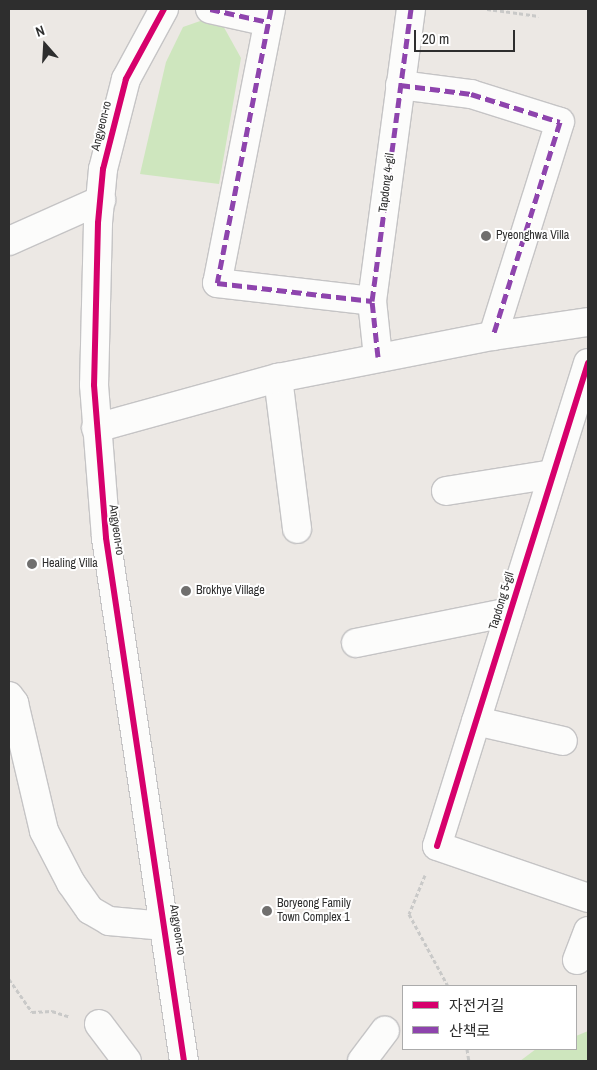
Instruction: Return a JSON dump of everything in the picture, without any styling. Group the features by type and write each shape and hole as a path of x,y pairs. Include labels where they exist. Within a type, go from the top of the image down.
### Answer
{"street":[{"name":"Angyeon-ro","path":"164,9 126,79 112,125 101,200 95,313 96,428 106,538 184,1061"},
{"path":"210,9 269,15 217,283 372,301"},
{"name":"Tapdong 4-gil","path":"378,357 372,301 411,9"},
{"path":"400,85 471,94 560,122 493,336"},
{"path":"9,241 101,200"},
{"path":"96,428 278,378 493,336 588,322"},
{"name":"Tapdong 5-gil","path":"437,846 588,363"},
{"path":"278,378 297,529"},
{"path":"446,491 553,474"},
{"path":"356,643 510,612"},
{"name":"Angyeon-ro","path":"9,696 14,703 18,768 48,843 90,910 121,924 165,926"},
{"path":"476,721 563,741"},
{"path":"437,846 588,898"},
{"path":"577,960 588,931"},
{"path":"99,1024 127,1061"},
{"path":"362,1061 386,1031"}],"path":[{"path":"488,9 539,16"},
{"path":"437,846 409,914 447,985"},
{"path":"9,979 22,1002 32,1012 52,1011 99,1024"}],"green space":[{"path":"206,19 221,22 241,58 219,184 140,174 166,62 183,27"},
{"path":"588,1031 588,1061 520,1061 535,1050 577,1050 577,1036"}],"marked path":[{"path":"210,9 268,22"},
{"path":"271,9 217,283 372,301"},
{"path":"378,357 372,301 411,9"},
{"path":"400,85 471,94 560,122 493,336"}],"cycle path":[{"path":"164,9 126,79 103,169 98,223 94,385 106,538 184,1061"},
{"path":"437,846 588,363"}],"place":[{"name":"Pyeonghwa Villa","path":"486,236"},
{"name":"Healing Villa","path":"32,564"},
{"name":"Brokhye Village","path":"186,591"},
{"name":"Boryeong Family Town Complex 1","path":"267,911"}]}
